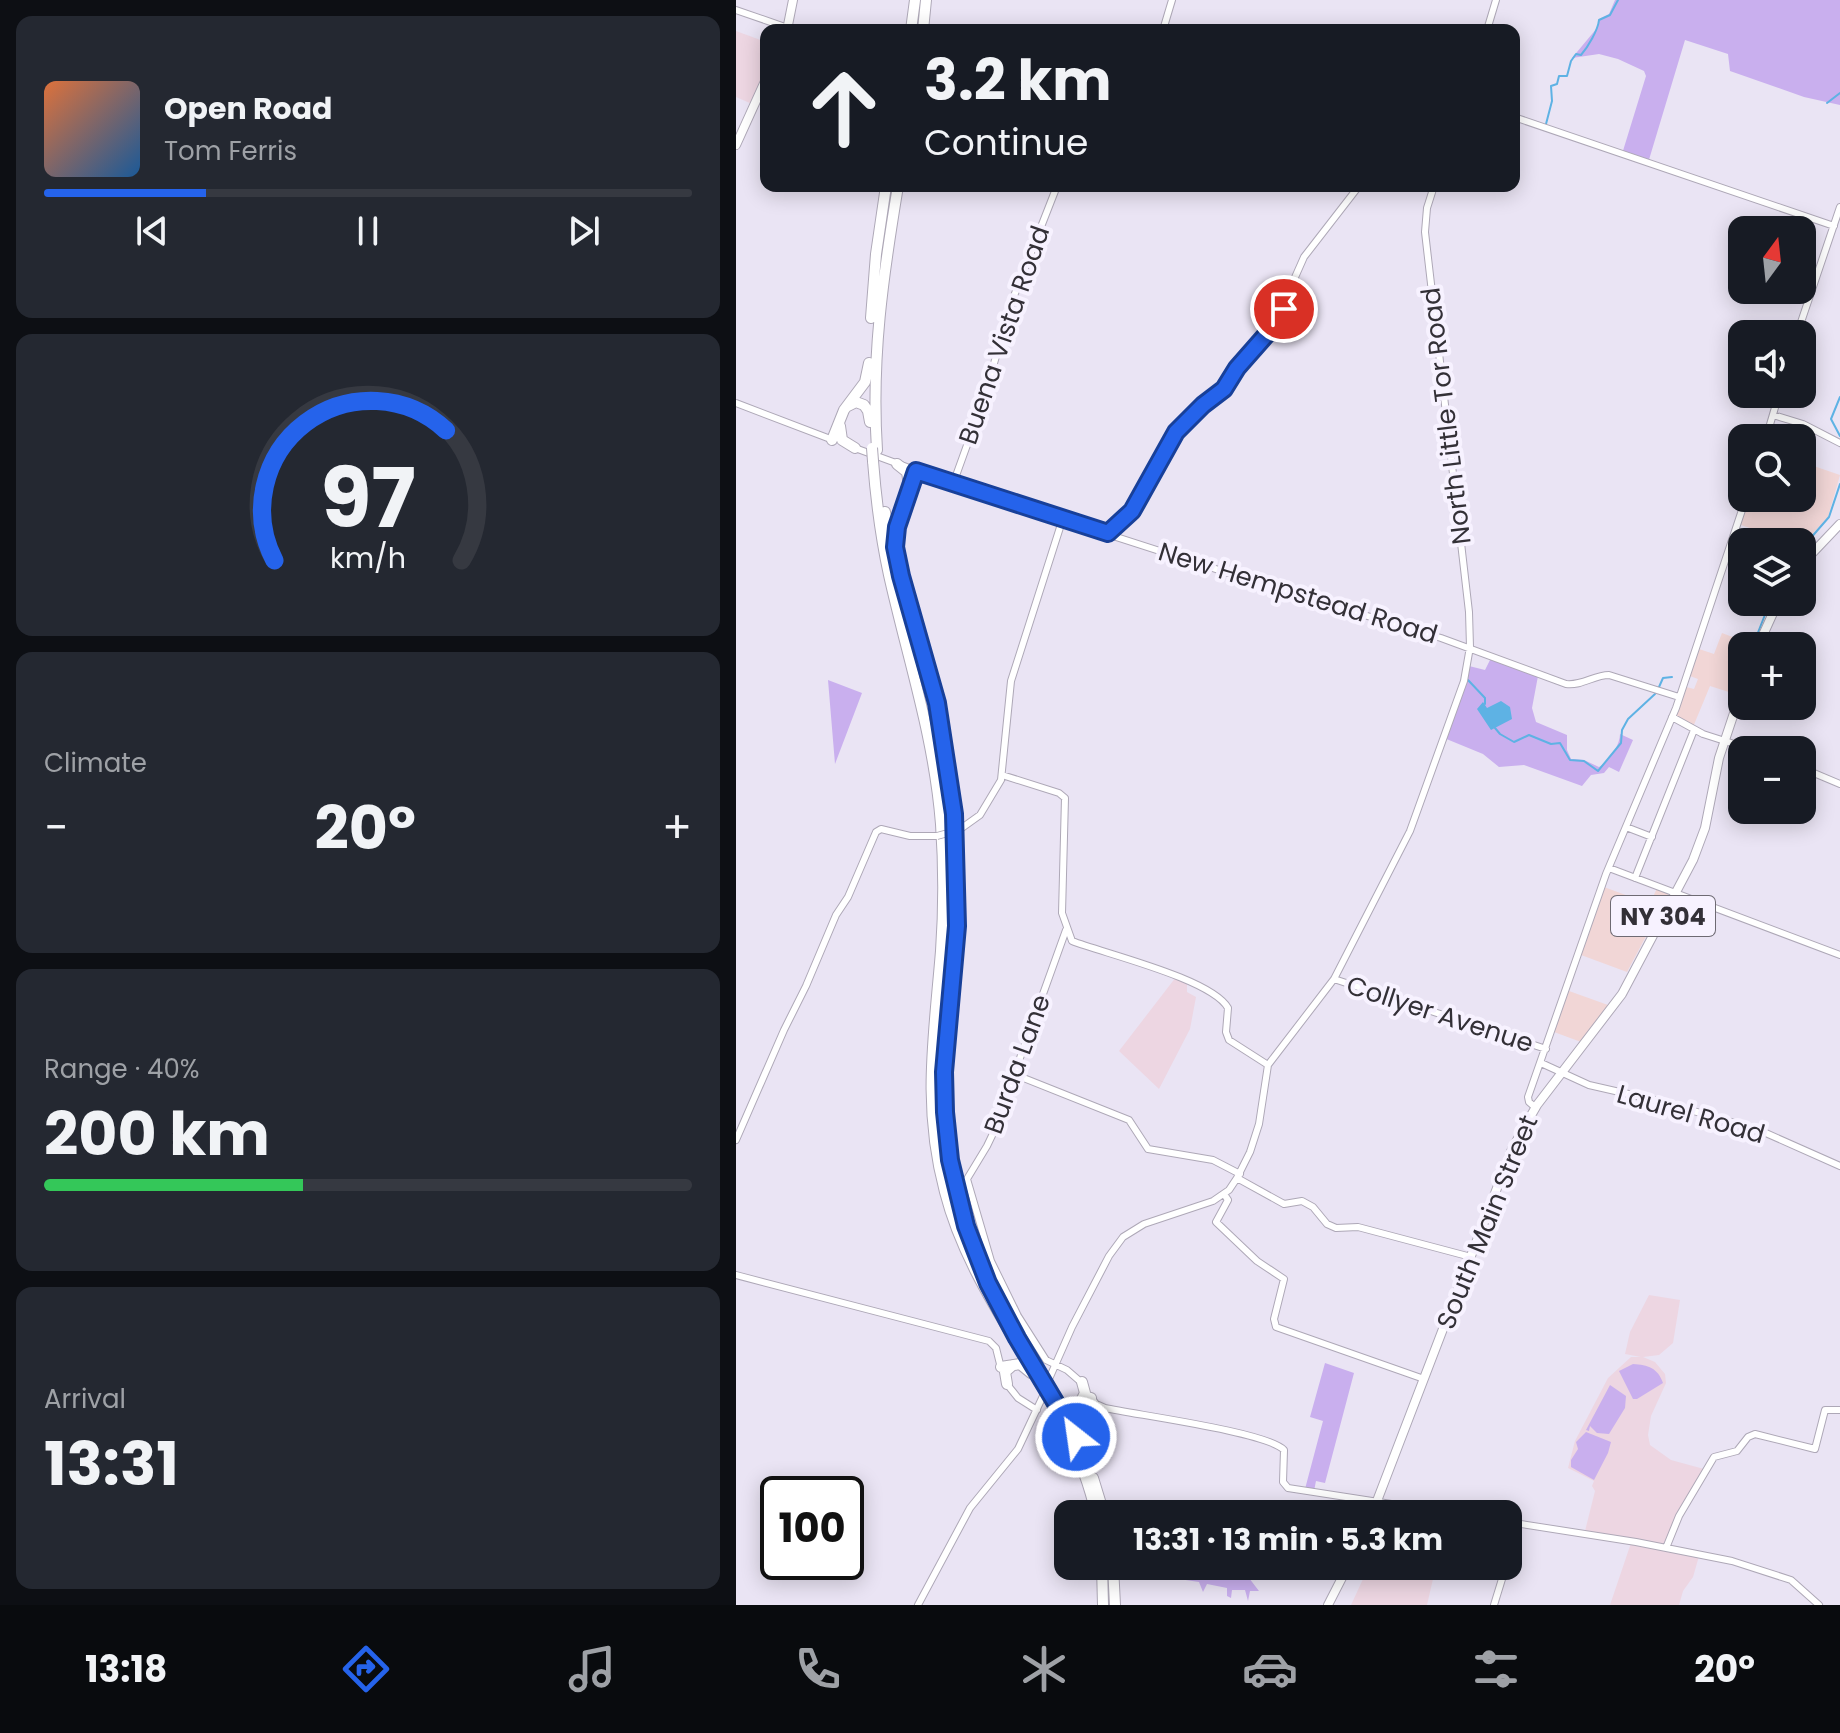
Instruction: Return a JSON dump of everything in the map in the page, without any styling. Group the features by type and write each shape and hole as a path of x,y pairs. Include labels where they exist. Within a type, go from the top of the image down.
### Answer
{"highway":[{"path":"912,24 915,0"},
{"path":"924,24 926,0"},
{"path":"832,440 844,408 866,380 875,268 885,192"},
{"path":"874,453 876,334 897,192"},
{"path":"870,345 874,453 885,506 892,512 901,509 916,470"},
{"path":"832,440 850,404 858,402 864,405 869,412 887,564 925,713 940,810 942,929 930,1074 936,1150 944,1190 961,1242 1081,1461 1092,1500"},
{"path":"840,423 841,439 855,448"},
{"path":"897,464 907,472 909,486"},
{"path":"901,576 895,549 896,534 916,470"},
{"path":"880,480 888,528 937,703 954,814 957,926 944,1072 952,1173 968,1233 985,1277 1046,1380 1062,1404 1072,1407 1092,1399"},
{"path":"999,1315 1015,1350 1010,1361 1000,1366"},
{"path":"1000,1366 1014,1364 1025,1367 1046,1398"},
{"path":"1007,1384 1005,1372 1014,1364"},
{"path":"1046,1380 1082,1450"},
{"path":"1078,1404 1085,1395 1082,1382"},
{"path":"1092,1399 1078,1415 1078,1431 1099,1500"},
{"path":"1102,1580 1103,1605"},
{"path":"1114,1580 1115,1605"}],"main road":[{"path":"788,24 793,0"},
{"path":"736,145 760,92"},
{"path":"1816,549 1840,524"},
{"name":"NY 304","path":"1537,1109 1624,998 1677,894 1703,835 1733,720"},
{"name":"NY 304","path":"1726,742 1734,720"},
{"name":"South Main Street","path":"1378,1500 1507,1161 1537,1109"},
{"path":"1328,1605 1341,1580"}],"street":[{"path":"1165,24 1172,0"},
{"path":"1489,24 1496,0"},
{"path":"736,10 774,24"},
{"path":"1520,119 1834,226"},
{"name":"Buena Vista Road","path":"953,484 984,398 1008,310 1055,192"},
{"path":"1108,533 1132,511 1176,432 1203,405 1218,396 1240,364 1273,327 1304,257 1354,192"},
{"name":"North Little Tor Road","path":"1268,1065 1334,979 1410,831 1464,681 1470,647 1465,581 1425,232 1432,192"},
{"path":"1802,320 1840,207"},
{"name":"New Hempstead Road","path":"736,403 953,484 1287,592 1470,647 1566,684 1578,684 1600,675 1609,675 1679,697"},
{"path":"1770,424 1775,408"},
{"path":"1773,415 1803,424 1840,443"},
{"name":"South Main Street","path":"1537,1109 1528,1099 1609,868 1672,717 1741,512"},
{"path":"736,1140 876,832 881,829 912,836 937,836 959,830 980,815 999,785 1011,681 1063,518"},
{"path":"1672,717 1694,730 1726,742"},
{"path":"1635,878 1694,730"},
{"path":"1816,774 1840,784"},
{"path":"918,1605 970,1508 1013,1458 1046,1398 1046,1380 1109,1256 1123,1237 1138,1227 1198,1208 1224,1194 1238,1176 1259,1124 1268,1065 1229,1040 1226,1032 1228,1008 1218,996 1157,969 1076,943 1069,937 1062,913 1065,798 1059,793 1002,775"},
{"path":"1626,827 1652,837"},
{"path":"1609,868 1840,955"},
{"name":"Burda Lane","path":"1055,1365 1043,1356 995,1269 967,1184 969,1172 1002,1117 1066,930"},
{"name":"Collyer Avenue","path":"1334,979 1546,1049"},
{"name":"Laurel Road","path":"1541,1063 1596,1087 1659,1101 1760,1131 1840,1166"},
{"path":"1016,1075 1129,1120 1148,1149 1213,1160 1284,1204 1302,1201 1313,1207 1327,1224 1336,1228 1358,1227 1472,1258"},
{"path":"1224,1194 1228,1200 1216,1222 1257,1261 1284,1279 1274,1320 1276,1327 1424,1379"},
{"path":"736,1275 989,1341 996,1348 1007,1384 1022,1401 1037,1410"},
{"path":"1055,1365 1082,1382 1092,1399 1107,1409 1267,1440 1284,1450 1283,1483 1288,1488 1364,1500"},
{"path":"1046,1380 1059,1371 1071,1373"},
{"path":"1022,1401 1033,1403 1046,1398"},
{"path":"1666,1548 1678,1518 1714,1457 1738,1451 1748,1437 1755,1434 1815,1449 1825,1410 1840,1410"},
{"path":"1522,1524 1733,1562 1786,1578 1819,1605"},
{"path":"1494,1605 1502,1580"}],"shaded area":[{"path":"1615,0 1840,0 1840,105 1804,97 1730,71 1728,54 1685,40 1648,163 1622,154 1646,76 1644,71 1599,54 1572,58 1597,28 1599,19 1609,14"},
{"path":"736,31 760,40 760,87 752,104 736,97"},
{"path":"1816,467 1840,475 1828,517 1816,530 1750,528 1741,525 1744,512 1816,512"},
{"path":"1722,633 1728,635 1728,692 1710,686 1693,727 1676,716 1686,687 1694,689 1698,679 1690,676 1699,649 1714,654"},
{"path":"1491,658 1538,676 1532,708 1536,722 1567,735 1567,750 1571,759 1584,760 1599,767 1613,753 1620,734 1633,740 1619,772 1609,767 1604,773 1591,775 1582,786 1524,765 1499,767 1483,754 1444,738 1469,666 1485,670"},
{"path":"828,680 862,693 835,764"},
{"path":"1604,887 1650,904 1657,888 1669,893 1627,972 1581,955"},
{"path":"1176,977 1187,981 1187,992 1196,997 1190,1029 1159,1089 1119,1051"},
{"path":"1569,991 1608,1005 1581,1042 1554,1032"},
{"path":"1649,1295 1680,1300 1673,1343 1659,1355 1643,1357 1655,1362 1665,1374 1666,1383 1651,1416 1650,1445 1671,1460 1704,1469 1663,1545 1585,1531 1595,1491 1592,1486 1594,1481 1568,1468 1575,1441 1608,1378 1631,1357 1641,1357 1625,1354 1630,1332"},
{"path":"1325,1363 1354,1373 1325,1483 1316,1481 1314,1491 1305,1489 1323,1421 1310,1417"},
{"path":"1633,1364 1652,1368 1663,1383 1633,1399 1619,1371"},
{"path":"1610,1385 1626,1396 1625,1408 1609,1434 1597,1433 1590,1426 1589,1431 1586,1430"},
{"path":"1586,1432 1611,1442 1594,1480 1571,1467 1571,1460 1578,1449 1576,1442"},
{"path":"1631,1543 1699,1556 1679,1605 1610,1605"},
{"path":"1186,1580 1251,1580 1259,1591 1250,1591 1248,1601 1245,1590 1232,1590 1231,1598 1227,1596 1227,1588 1207,1584 1203,1592 1199,1582"},
{"path":"1363,1580 1433,1580 1427,1605 1351,1605"}],"water":[{"path":"1501,701 1510,707 1512,719 1491,730 1477,709 1483,702 1487,708"}],"waterway":[{"path":"1546,124 1552,101 1551,86 1557,84 1559,76 1567,76 1571,61 1576,54 1584,52 1599,20 1610,15 1618,0"},
{"path":"1827,103 1840,93"},
{"path":"1840,397 1831,419 1840,436"},
{"path":"1816,532 1829,517 1840,484"},
{"path":"1758,632 1764,616"},
{"path":"1659,687 1663,678 1672,677"},
{"path":"1468,680 1485,698 1485,704"},
{"path":"1495,728 1514,742 1529,735 1551,744 1560,743 1570,760 1584,761 1598,771 1621,743 1622,730 1628,719 1655,694"}],"route":[{"path":"1076,1437 988,1283 968,1233 952,1173 944,1072 957,926 954,814 947,752 937,703 901,576 895,549 896,534 916,471 1108,533 1132,511 1176,432 1203,405 1218,396 1284,309"}]}
